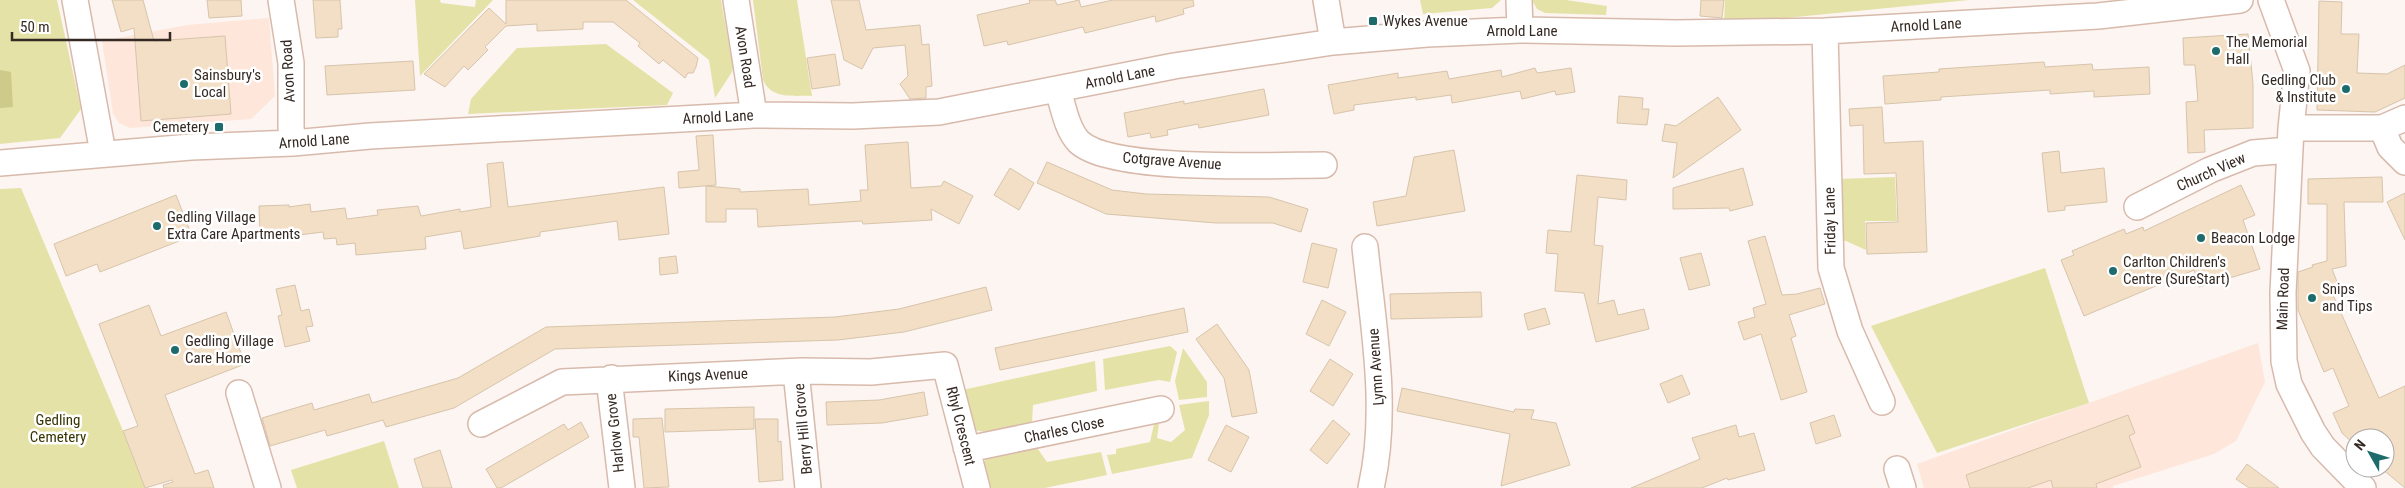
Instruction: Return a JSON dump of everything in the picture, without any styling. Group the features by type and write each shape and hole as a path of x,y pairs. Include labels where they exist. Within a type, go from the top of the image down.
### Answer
{"street":[{"path":"75,0 102,154"},
{"name":"Avon Road","path":"280,0 290,63 293,143"},
{"name":"Avon Road","path":"736,0 754,115"},
{"path":"1326,0 1333,42"},
{"path":"1519,0 1520,30"},
{"name":"Arnold Lane","path":"0,163 190,147 293,143 380,136 754,115 853,116 939,112 1174,66 1333,42 1436,33 1520,30 1676,33 1825,31 2098,16 2231,0"},
{"name":"Main Road","path":"2271,0 2297,72 2291,139 2283,293 2284,362 2289,384 2313,432 2323,447 2363,488"},
{"name":"Friday Lane","path":"1825,31 1831,268 1850,331 1882,402"},
{"name":"Cotgrave Avenue","path":"1058,90 1071,131 1080,143 1114,157 1162,163 1209,165 1324,165"},
{"path":"2405,118 2382,128 2390,147 2405,162"},
{"name":"Church View","path":"2137,207 2210,170 2291,139 2382,128"},
{"name":"Lymn Avenue","path":"1365,247 1376,351 1379,419 1371,488"},
{"name":"Kings Avenue","path":"481,424 562,382 611,378 802,371 871,372 945,365"},
{"name":"Rhyl Crescent","path":"945,365 977,488"},
{"name":"Berry Hill Grove","path":"802,371 798,381 808,488"},
{"name":"Harlow Grove","path":"611,378 610,387 622,488"},
{"path":"239,393 268,488"},
{"name":"Charles Close","path":"966,448 1161,409"}],"shaded area":[{"path":"269,18 275,96 251,119 130,128 119,123 113,114 102,41 187,25"},
{"path":"0,70 11,72 13,107 0,108"},
{"path":"2258,343 2265,382 2236,441 2214,454 2113,486 2113,488 1924,488 1917,464"}],"green space":[{"path":"0,0 57,0 81,109 60,138 0,144"},
{"path":"415,0 440,0 441,3 475,7 476,0 493,0 420,76"},
{"path":"633,0 721,0 733,67 732,72 715,98 709,60"},
{"path":"753,0 797,0 812,96 778,94 772,91 763,80"},
{"path":"1420,0 1501,0 1492,8 1423,14"},
{"path":"1532,0 1566,0 1607,6 1606,15 1545,13 1537,9"},
{"path":"1725,0 1969,0 1724,24"},
{"path":"606,44 673,93 667,105 468,114 471,99 517,48"},
{"path":"1895,177 1897,221 1865,221 1866,250 1846,241 1839,241 1838,179"},
{"name":"Gedling Cemetery","path":"21,188 147,488 0,488 0,189"},
{"path":"2045,268 2089,403 1937,453 1871,326"},
{"path":"1170,346 1177,352 1170,382 1159,380 1105,390 1103,359"},
{"path":"1183,348 1207,382 1207,397 1179,400 1175,381"},
{"path":"1095,361 1097,391 1033,405 1032,423 985,432 973,430 958,391"},
{"path":"1209,401 1209,415 1192,458 1112,474 1107,455 1116,454 1116,449 1150,442 1154,424 1159,424 1157,438 1171,442 1185,430 1179,405"},
{"path":"384,441 399,488 297,488 291,470"},
{"path":"1035,445 1047,462 1101,452 1107,475 1045,488 988,488 983,467 989,456"}],"building":[{"name":"Sainsbury's Local","path":"112,0 143,0 154,41 225,36 231,114 141,121 134,28 121,32"},
{"path":"207,0 241,0 242,16 209,18"},
{"path":"313,0 340,0 342,29 338,29 338,37 316,38"},
{"path":"506,0 626,0 698,58 696,67 693,73 688,73 685,78 663,60 659,64 638,46 640,43 613,22 583,22 583,29 537,31 537,24 506,26 485,47 488,50 468,70 464,66 445,87 424,74 489,8 506,24"},
{"path":"831,0 859,0 866,30 920,25 922,45 929,44 932,86 926,87 926,98 910,99 900,84 908,76 905,45 873,48 862,69 844,60"},
{"path":"1029,0 1055,0 1057,5 1079,0 1081,7 1113,0 1193,0 1194,6 1183,9 1184,14 1156,22 1155,16 1085,33 1083,27 1008,45 1007,41 984,46 977,15 1030,3"},
{"path":"1701,0 1724,0 1722,18 1700,16"},
{"path":"2319,1 2342,2 2341,34 2359,34 2357,73 2387,74 2405,65 2405,98 2375,112 2317,110"},
{"path":"2248,34 2253,84 2253,128 2204,130 2205,152 2188,153 2186,102 2198,101 2195,65 2184,65 2183,38"},
{"path":"835,54 840,85 812,89 807,58"},
{"path":"413,61 415,90 327,95 325,66"},
{"path":"2044,62 2045,67 2092,64 2093,70 2149,67 2150,94 2094,97 2094,91 2050,94 2050,90 1941,97 1941,100 1885,104 1883,76 1939,72 1939,69"},
{"path":"1535,68 1537,73 1571,68 1575,92 1556,95 1555,91 1522,99 1520,91 1452,103 1451,95 1416,100 1416,97 1354,105 1354,110 1334,114 1328,85 1398,73 1398,78 1447,71 1449,79 1501,70 1502,77"},
{"path":"1264,89 1269,115 1199,128 1198,124 1167,130 1168,135 1151,138 1150,133 1128,137 1124,113 1184,101 1184,104"},
{"path":"1619,96 1643,98 1642,109 1649,109 1647,125 1617,123"},
{"path":"1718,97 1741,130 1673,178 1677,143 1662,141 1665,124 1676,126"},
{"path":"1882,107 1884,143 1923,141 1927,252 1867,254 1866,223 1898,222 1896,173 1864,174 1863,125 1850,126 1849,109"},
{"path":"713,135 716,185 679,188 678,172 699,170 696,136"},
{"path":"908,142 911,188 941,186 944,181 973,196 959,224 931,209 932,220 863,224 862,221 758,227 757,209 726,209 726,222 706,222 706,186 740,189 740,192 808,189 809,205 861,201 860,190 868,190 865,145"},
{"path":"1454,150 1465,211 1377,226 1373,202 1406,196 1414,157"},
{"path":"2059,151 2061,173 2104,168 2107,202 2065,206 2065,210 2048,212 2042,153"},
{"path":"503,162 508,207 664,187 669,234 619,240 617,221 540,232 540,236 464,249 461,231 425,237 426,249 356,255 355,243 337,245 336,238 324,239 323,232 299,235 298,230 260,232 259,206 289,205 289,207 310,204 311,212 345,208 347,219 378,215 377,210 418,206 421,216 460,209 460,212 491,207 487,164"},
{"path":"1047,162 1112,190 1146,194 1269,197 1308,209 1301,232 1273,223 1216,223 1106,214 1037,183"},
{"path":"1010,168 1034,183 1019,210 994,195"},
{"path":"1743,168 1753,205 1730,211 1729,208 1673,209 1673,188"},
{"path":"1577,175 1627,180 1626,200 1598,197 1594,245 1603,246 1598,304 1614,300 1618,315 1644,309 1649,329 1596,342 1584,293 1555,291 1558,254 1546,253 1548,230 1571,232"},
{"path":"2382,177 2383,202 2344,202 2346,266 2332,269 2341,292 2333,295 2379,398 2405,386 2405,488 2393,478 2395,478 2395,428 2345,428 2345,436 2342,433 2333,413 2349,406 2333,368 2324,372 2298,310 2298,272 2313,267 2312,265 2327,261 2327,204 2308,204 2308,179"},
{"path":"2241,185 2255,215 2243,220 2260,269 2199,287 2194,270 2084,316 2061,260 2074,255 2072,251 2124,229 2126,234 2143,227 2144,231"},
{"path":"2405,193 2405,240 2387,202"},
{"path":"176,195 192,236 100,272 97,264 66,276 54,244"},
{"path":"1765,236 1782,295 1797,294 1820,288 1825,304 1789,315 1796,336 1791,338 1807,392 1781,400 1761,334 1744,340 1738,322 1755,317 1753,308 1766,304 1748,241"},
{"path":"1312,243 1337,249 1328,288 1303,282"},
{"path":"1701,253 1710,285 1689,290 1680,258"},
{"path":"676,256 678,273 660,275 659,258"},
{"path":"295,285 301,311 309,309 313,326 306,327 310,341 285,347 278,316 282,315 276,289"},
{"path":"986,287 992,310 904,332 838,340 555,349 454,408 386,427 383,420 327,436 325,430 270,446 262,418 312,403 314,410 369,394 372,403 458,378 546,327 835,317 899,309"},
{"path":"1481,292 1482,317 1391,319 1390,294"},
{"path":"1322,300 1346,312 1329,346 1306,334"},
{"name":"Gedling Village Care Home","path":"149,305 161,336 226,312 245,364 165,395 195,474 208,470 214,488 164,488 163,485 173,482 172,480 145,488 123,431 138,426 99,324"},
{"path":"1184,308 1188,332 1000,370 995,348"},
{"path":"1545,308 1550,324 1528,330 1524,314"},
{"path":"1217,324 1249,370 1257,413 1232,417 1224,378 1196,339"},
{"path":"1330,359 1353,374 1333,406 1310,391"},
{"path":"1682,375 1690,394 1668,403 1660,384"},
{"path":"1402,388 1514,412 1515,409 1534,410 1531,419 1556,423 1570,465 1501,486 1510,434 1397,411"},
{"path":"924,392 928,415 882,423 827,425 826,402 879,400"},
{"path":"754,407 754,429 665,432 665,409"},
{"path":"1834,415 1841,436 1816,444 1810,423"},
{"path":"2128,415 2135,433 2129,436 2141,467 2096,484 2097,488 2053,488 2051,480 2028,488 1970,488 1966,475"},
{"path":"662,418 669,487 644,488 639,437 633,437 633,419"},
{"path":"755,419 778,419 778,442 781,441 783,480 759,482"},
{"path":"1333,420 1350,434 1327,464 1310,450"},
{"path":"581,422 589,437 501,488 497,488 486,469 564,424 568,430"},
{"path":"1226,425 1249,437 1231,472 1208,460"},
{"path":"1736,425 1739,437 1754,433 1765,470 1728,480 1727,478 1702,488 1631,488 1700,459 1692,438"},
{"path":"440,450 452,488 423,488 414,459"},
{"path":"2247,464 2279,488 2249,488 2236,479"}],"place":[{"name":"Wykes Avenue","path":"1373,21"},
{"name":"The Memorial Hall","path":"2216,51"},
{"name":"Sainsbury's Local","path":"184,84"},
{"name":"Gedling Club & Institute","path":"2346,89"},
{"name":"Cemetery","path":"219,127"},
{"name":"Gedling Village Extra Care Apartments","path":"157,226"},
{"name":"Beacon Lodge","path":"2201,238"},
{"name":"Carlton Children's Centre (SureStart)","path":"2113,271"},
{"name":"Snips and Tips","path":"2312,298"},
{"name":"Gedling Village Care Home","path":"175,350"}]}
